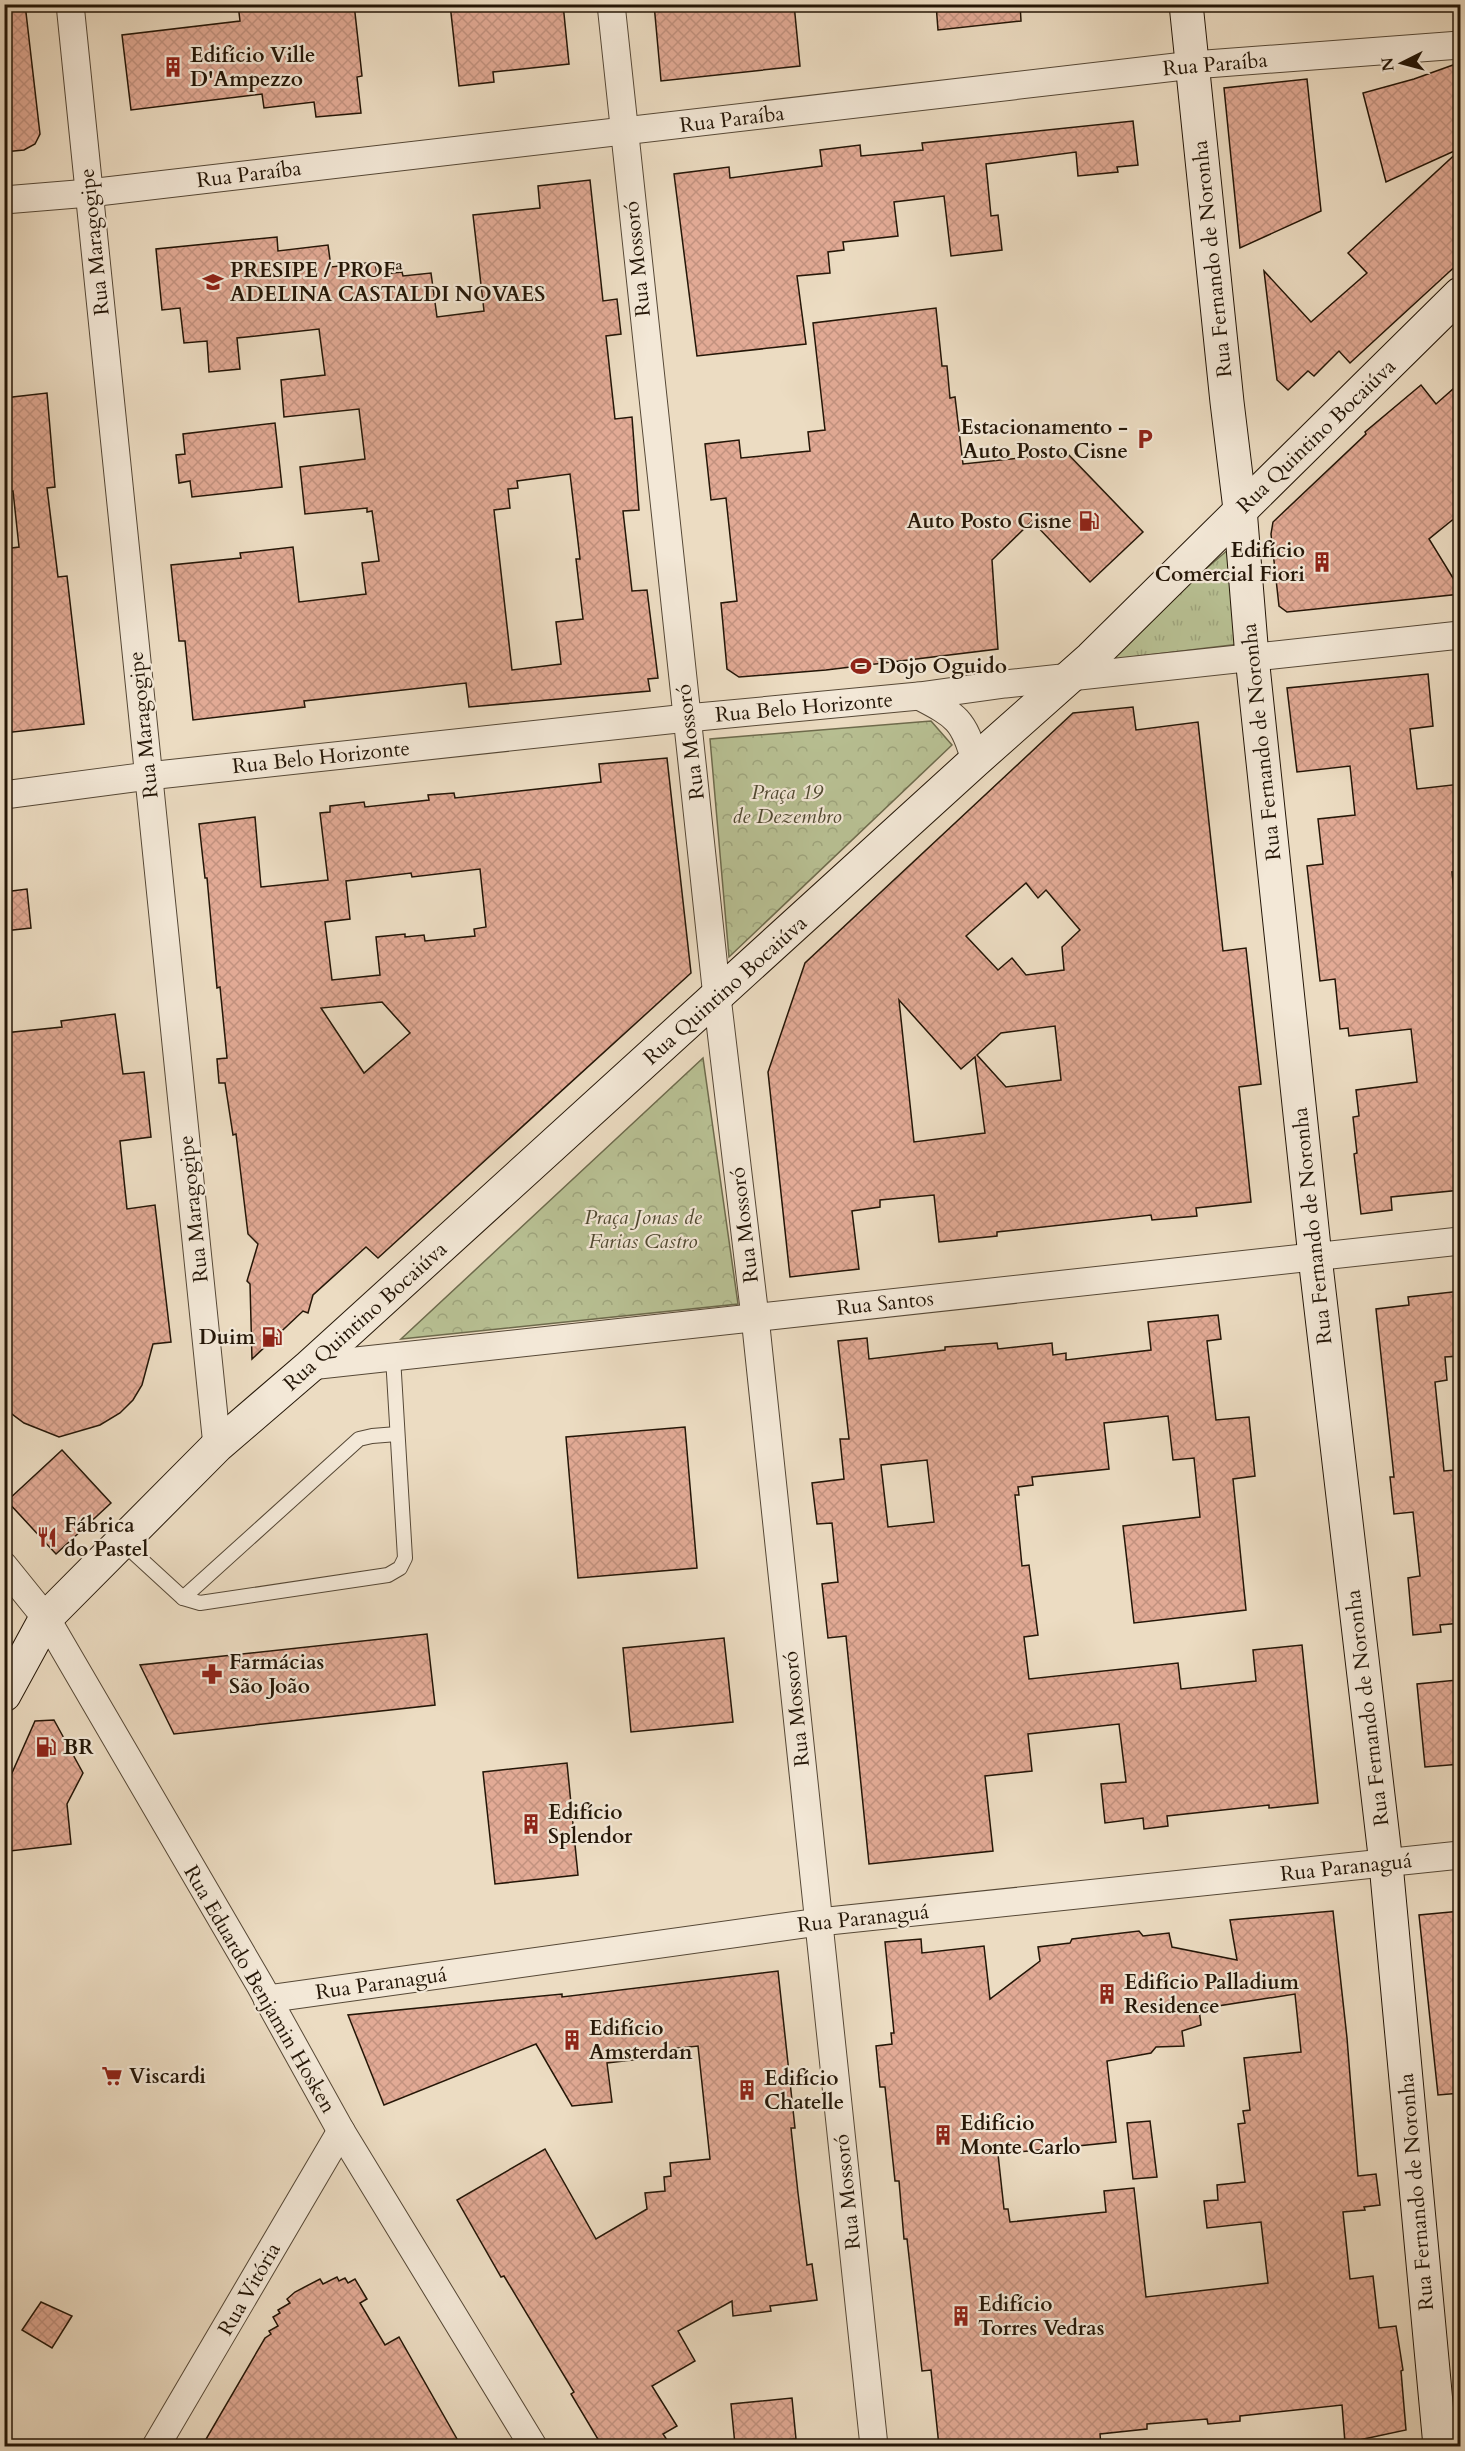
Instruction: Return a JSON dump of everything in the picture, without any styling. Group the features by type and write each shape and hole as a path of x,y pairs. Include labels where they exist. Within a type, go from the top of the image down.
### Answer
{"street":[{"name":"Rua Maragogipe","path":"70,4 217,1446"},
{"name":"Rua Mossoró","path":"611,4 717,997 755,1317 874,2446"},
{"name":"Rua Fernando de Noronha","path":"1186,4 1240,509 1252,657 1315,1257 1386,1864 1440,2446"},
{"name":"Rua Paraíba","path":"4,200 89,193 1193,65 1461,45"},
{"name":"Rua Quintino Bocaiúva","path":"4,1695 46,1618 217,1446 310,1366 975,761 1071,677 1461,294"},
{"name":"Rua Belo Horizonte","path":"4,795 148,776 687,718 919,696 1071,677 1461,635"},
{"path":"919,696 948,712 963,726 975,761"},
{"name":"Rua Santos","path":"310,1366 1461,1241"},
{"name":"Rua Eduardo Benjamin Hosken","path":"4,1566 46,1618 341,2131 533,2446"},
{"name":"Rua Paranaguá","path":"267,1999 819,1922 1461,1855"},
{"name":"Rua Vitória","path":"156,2446 341,2131"},
{"name":"Rua Eduardo Benjamin Hosken","path":"512,2414 515,2446"}],"lane":[{"path":"122,1542 183,1598 200,1603 388,1575 400,1568 405,1558 393,1357"},
{"path":"183,1598 359,1439 397,1434"}],"green space":[{"path":"1237,542 1240,644 1099,661"},
{"name":"Praça 19 de Dezembro","path":"931,721 952,745 729,957 710,739"},
{"name":"Praça Jonas de Farias Castro","path":"703,1058 738,1304 401,1339"}],"building":[{"path":"4,4 25,4 40,134 35,144 24,150 4,152"},
{"path":"238,4 354,4 362,76 357,77 361,113 316,117 314,102 264,108 262,94 131,110 122,35 240,21"},
{"path":"450,4 563,4 569,64 493,72 494,82 459,86"},
{"path":"654,4 794,4 800,66 661,81"},
{"path":"936,4 1020,4 1021,21 938,30"},
{"path":"1453,65 1461,85 1461,148 1386,182 1363,93"},
{"path":"1307,79 1321,211 1240,248 1224,88"},
{"path":"1133,121 1138,165 1117,167 1118,172 1078,176 1076,152 986,164 991,216 998,215 1002,250 951,256 944,196 894,202 898,236 843,242 844,250 828,252 830,273 797,276 806,344 697,356 674,174 729,167 730,178 822,166 820,150 860,145 861,156 923,150 922,143"},
{"path":"1461,149 1461,261 1350,363 1339,351 1314,376 1308,371 1288,390 1277,380 1264,271 1311,322 1367,273 1348,253"},
{"path":"590,180 603,301 617,299 621,334 606,336 615,419 632,417 639,510 623,511 632,591 647,590 658,678 648,679 650,691 469,707 466,683 304,701 305,707 193,720 185,641 179,641 171,565 241,558 240,553 293,547 299,602 366,594 362,563 379,561 372,511 367,512 367,508 305,514 300,467 365,459 359,409 284,417 281,380 325,375 319,329 237,338 240,369 209,372 207,341 184,343 180,308 162,310 156,249 277,237 278,251 328,245 331,267 375,262 377,275 402,272 403,276 431,273 437,317 484,311 473,215 540,208 538,186","holes":["570,474 580,559 576,559 583,619 556,622 561,664 512,670 494,510 510,508 508,489 518,488 517,481"]},
{"path":"936,308 942,366 947,366 950,398 955,397 963,464 1067,453 1143,532 1090,582 1032,521 992,560 998,649 826,670 739,677 727,669 721,603 737,601 726,498 711,500 705,444 739,440 741,458 810,451 808,432 825,430 813,323"},
{"path":"1461,382 1461,513 1429,539 1461,594 1287,612 1279,606 1271,534 1273,522 1366,434 1365,432 1421,385 1436,404"},
{"path":"47,393 55,487 47,488 58,577 67,576 84,724 4,733 4,549 19,547 13,491 4,492 4,398"},
{"path":"275,423 282,487 192,497 190,481 179,483 176,455 185,454 183,434"},
{"path":"1428,674 1433,726 1410,729 1417,789 1461,784 1461,871 1452,872 1459,940 1461,940 1461,1190 1391,1197 1392,1210 1361,1214 1354,1154 1357,1153 1353,1117 1359,1116 1356,1090 1417,1082 1411,1029 1349,1036 1348,1028 1340,1029 1335,979 1320,981 1307,866 1323,864 1318,819 1355,815 1350,766 1297,772 1287,688"},
{"path":"1133,707 1136,730 1198,722 1223,951 1246,948 1261,1084 1239,1087 1251,1202 1196,1208 1197,1216 1152,1220 1151,1215 997,1232 997,1236 939,1242 934,1195 880,1200 880,1207 852,1211 859,1269 790,1277 768,1072 805,963 1073,713","holes":["1026,883 1038,898 1046,890 1080,930 1062,947 1064,970 1026,975 1012,958 998,970 966,936","899,1000 961,1069 975,1057 985,1133 914,1142","1055,1026 1061,1080 1006,1087 977,1055 1001,1033"]},
{"path":"667,758 691,973 378,1258 366,1247 313,1295 308,1313 303,1311 252,1359 250,1284 247,1281 258,1244 248,1234 236,1134 233,1135 225,1083 219,1083 217,1059 227,1058 199,824 255,817 261,887 328,880 320,813 330,812 330,806 364,802 365,807 429,800 428,795 454,793 455,798 601,782 599,764","holes":["480,869 486,927 474,929 475,936 425,941 424,935 376,937 380,975 332,980 325,922 350,919 346,881 411,873 412,877","382,1002 410,1033 364,1073 321,1008"]},
{"path":"27,889 31,928 4,931 4,892"},
{"path":"115,1014 123,1074 144,1072 151,1137 120,1141 127,1209 155,1205 171,1342 153,1344 142,1385 133,1400 120,1413 100,1425 59,1437 24,1423 4,1408 4,1033 62,1027 61,1021"},
{"path":"1461,1291 1461,1356 1445,1357 1447,1380 1435,1382 1444,1471 1455,1470 1461,1526 1461,1623 1440,1625 1441,1632 1413,1635 1408,1578 1420,1576 1413,1512 1394,1514 1390,1477 1394,1477 1376,1309 1409,1305 1408,1297"},
{"path":"1218,1315 1221,1339 1207,1341 1216,1420 1249,1417 1255,1476 1233,1479 1246,1610 1134,1623 1123,1526 1200,1517 1194,1458 1173,1460 1168,1416 1104,1423 1109,1469 1032,1477 1033,1485 1018,1487 1019,1495 1015,1495 1022,1566 1029,1565 1038,1635 1024,1637 1029,1679 1178,1663 1181,1689 1256,1681 1253,1650 1302,1645 1318,1803 1269,1808 1269,1805 1167,1816 1168,1826 1144,1829 1143,1818 1105,1823 1101,1784 1126,1782 1119,1724 1028,1734 1032,1771 985,1776 993,1851 869,1864 846,1636 828,1638 822,1584 838,1582 832,1523 817,1524 812,1483 844,1479 840,1439 849,1439 838,1341 867,1338 869,1359 945,1350 945,1347 997,1343 998,1349 1052,1343 1053,1355 1066,1353 1066,1360 1151,1350 1148,1322","holes":["927,1460 934,1522 888,1527 881,1465"]},
{"path":"685,1427 697,1568 578,1578 566,1437"},
{"path":"62,1450 111,1503 56,1554 7,1501"},
{"path":"427,1634 435,1705 174,1734 140,1665"},
{"path":"724,1638 733,1722 631,1732 623,1648"},
{"path":"1457,1680 1458,1689 1461,1689 1461,1764 1425,1767 1417,1684"},
{"name":"BR","path":"54,1720 83,1773 67,1804 71,1844 10,1851 7,1824 4,1824 4,1791 35,1721"},
{"name":"Edifício Splendor","path":"567,1763 578,1875 495,1884 483,1772"},
{"path":"1333,1911 1347,2038 1358,2176 1376,2174 1380,2205 1364,2207 1365,2210 1343,2212 1350,2279 1373,2276 1379,2328 1396,2326 1403,2370 1401,2371 1406,2430 1345,2443 1342,2405 1240,2416 1240,2421 1208,2424 1207,2419 1147,2424 1147,2429 1100,2434 1101,2446 1036,2446 1035,2441 987,2446 939,2446 931,2370 922,2371 907,2239 904,2239 899,2181 895,2181 885,2087 880,2087 876,2046 892,2044 891,2033 894,2033 885,1942 921,1939 922,1953 984,1946 990,1999 1040,1961 1038,1947 1070,1943 1072,1939 1139,1931 1143,1936 1169,1933 1172,1947 1237,1960 1230,1920","holes":["1295,1994 1301,2052 1244,2058 1250,2110 1243,2111 1245,2123 1238,2124 1245,2182 1217,2185 1218,2200 1204,2201 1207,2228 1261,2222 1268,2283 1146,2297 1134,2188 1104,2191 1106,2212 1010,2222 1008,2209 1004,2209 998,2154 1116,2142 1107,2061 1151,2053 1156,2047 1184,2046 1182,2031 1201,2025 1199,2009"]},
{"path":"1461,1911 1461,2093 1438,2095 1419,1915"},
{"path":"778,1971 795,2128 791,2128 798,2193 807,2265 812,2264 817,2300 770,2306 771,2311 733,2316 732,2301 678,2331 695,2361 652,2386 677,2426 663,2434 671,2446 602,2446 571,2394 574,2392 504,2276 501,2277 457,2200 545,2149 596,2239 647,2209 645,2193 665,2191 664,2177 671,2176 670,2163 710,2159 698,2046 639,2052 640,2059 607,2063 612,2102 572,2106 536,2044 384,2105 348,2015 562,1994 562,1997"},
{"path":"1150,2121 1157,2177 1133,2179 1127,2123"},
{"path":"337,2277 339,2281 345,2278 348,2283 355,2279 367,2299 360,2303 385,2345 399,2337 461,2446 202,2446 265,2338 271,2334 269,2331 278,2326 273,2317 280,2313 278,2310 290,2303 287,2299 295,2292 320,2279 323,2284"},
{"path":"41,2302 72,2316 52,2348 22,2330"},
{"path":"792,2398 796,2439 735,2445 731,2404"}],"place":[{"name":"Edifício Ville D'Ampezzo","path":"173,67"},
{"name":"PRESIPE / PROFª ADELINA CASTALDI NOVAES","path":"213,282"},
{"name":"Estacionamento - Auto Posto Cisne","path":"1145,439"},
{"name":"Auto Posto Cisne","path":"1089,521"},
{"name":"Edifício Comercial Fiori","path":"1322,562"},
{"name":"Dojo Oguido","path":"861,666"},
{"name":"Duim","path":"272,1337"},
{"name":"Fábrica do Pastel","path":"47,1537"},
{"name":"Farmácias São João","path":"212,1674"},
{"name":"BR","path":"46,1747"},
{"name":"Edifício Splendor","path":"531,1824"},
{"name":"Edifício Palladium Residence","path":"1107,1994"},
{"name":"Edifício Amsterdan","path":"572,2040"},
{"name":"Viscardi","path":"112,2076"},
{"name":"Edifício Chatelle","path":"747,2090"},
{"name":"Edifício Monte Carlo","path":"943,2135"},
{"name":"Edifício Torres Vedras","path":"961,2316"}]}
